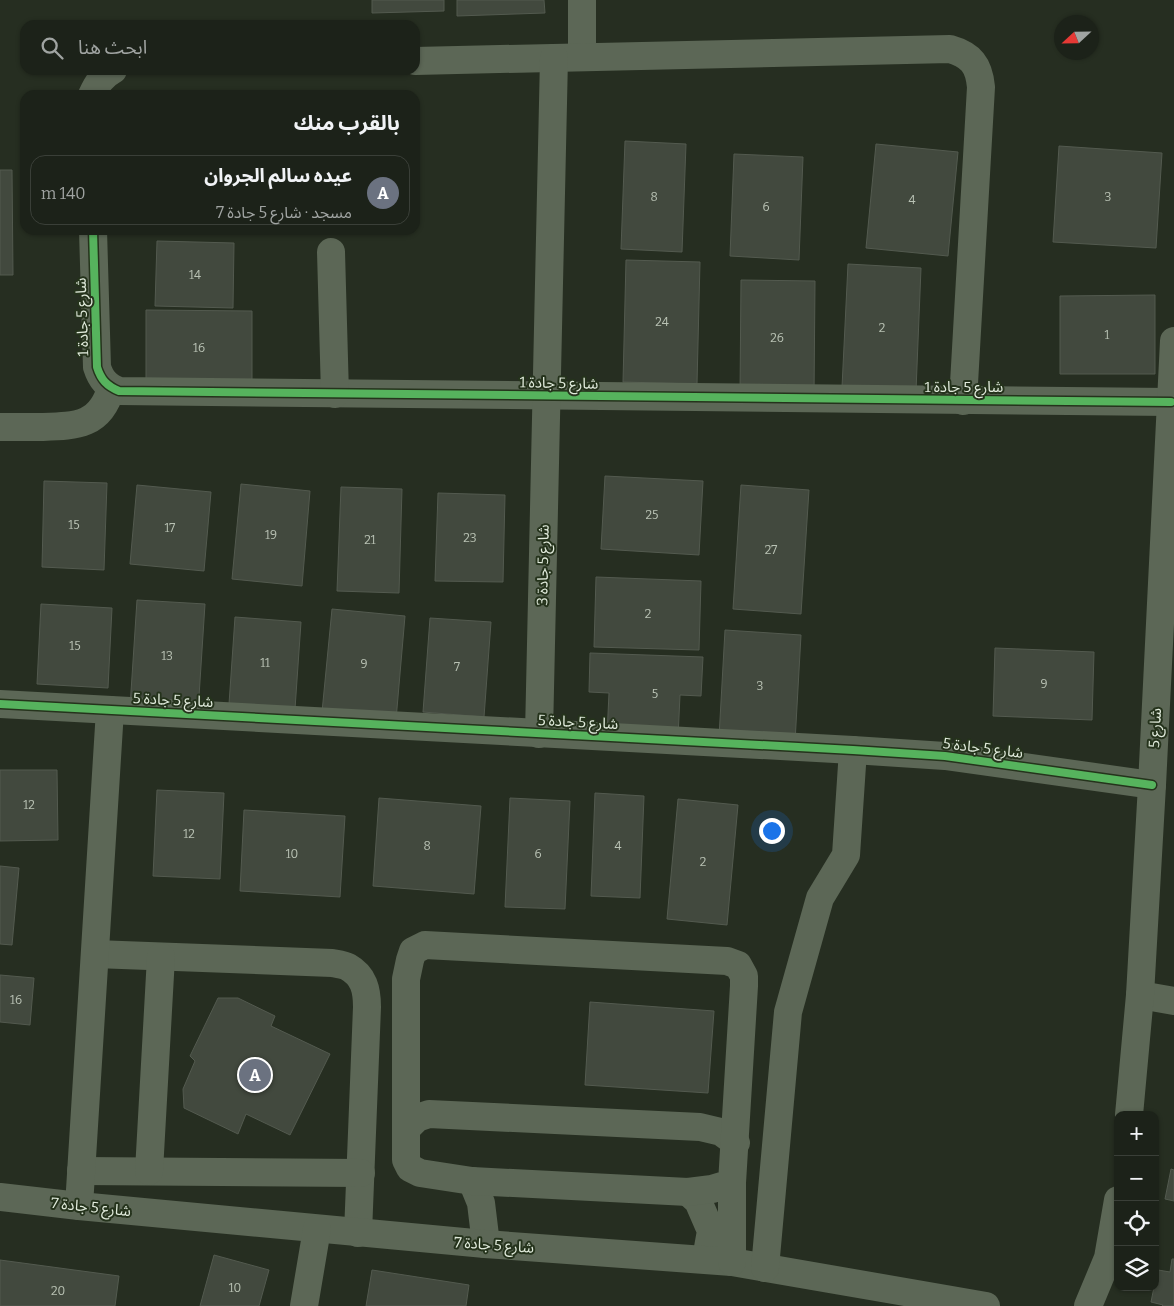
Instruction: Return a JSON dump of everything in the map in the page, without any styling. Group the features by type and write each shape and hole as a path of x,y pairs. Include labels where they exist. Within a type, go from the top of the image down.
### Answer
{"street":[{"path":"582,0 582,57"},
{"name":"شارع 5 جادة 1","path":"420,60 950,49 966,56 977,69 981,86 963,401"},
{"name":"شارع 5 جادة 3","path":"539,734 554,58"},
{"path":"94,90 105,75"},
{"name":"شارع 5 جادة 1","path":"93,235 97,367 99,375 104,382 111,388 119,391 1171,402"},
{"path":"331,252 335,394"},
{"name":"شارع 5","path":"1129,1111 1140,995 1170,508 1171,402 1174,341"},
{"path":"0,428 74,426 85,422 102,409 108,399 111,388"},
{"name":"شارع 5 جادة 5","path":"0,704 946,756 1152,785"},
{"path":"78,1206 110,710"},
{"path":"765,1268 788,1012 820,898 846,854 853,750"},
{"path":"719,1261 732,1183 736,1143 744,986 744,976 738,965 727,961 425,945 413,951 406,979 406,1160 410,1168 420,1173 472,1181 688,1192 712,1189 732,1183"},
{"path":"95,954 332,963 347,967 360,977 367,991 367,1007 358,1233"},
{"path":"149,1171 162,957"},
{"path":"1140,995 1174,1002"},
{"path":"407,1128 417,1118 429,1114 700,1127 721,1132 736,1143"},
{"path":"81,1171 361,1173"},
{"path":"472,1181 481,1203 485,1244"},
{"path":"688,1192 698,1201 719,1261"},
{"name":"شارع 5 جادة 7","path":"0,1196 78,1206 358,1233 719,1261 986,1306"},
{"path":"1088,1306 1108,1258 1118,1201"},
{"path":"304,1306 316,1229"}],"building":[{"path":"372,0 444,0 444,11 372,13"},
{"path":"457,0 544,0 545,13 457,16"},
{"path":"625,141 686,144 682,252 621,249"},
{"path":"876,144 958,152 948,256 866,248"},
{"path":"1059,146 1162,153 1156,248 1053,242"},
{"path":"734,154 803,157 799,260 730,256"},
{"path":"0,170 12,170 13,275 0,275"},
{"path":"157,241 234,243 233,308 155,306"},
{"path":"626,260 700,262 697,384 623,382"},
{"path":"848,264 921,268 916,391 842,387"},
{"path":"741,280 815,281 814,396 740,394"},
{"path":"1155,295 1155,374 1060,374 1060,296"},
{"path":"146,310 252,311 252,387 146,386"},
{"path":"605,476 703,481 699,555 601,549"},
{"path":"44,481 107,483 104,570 42,567"},
{"path":"241,484 310,491 302,586 232,579"},
{"path":"137,485 211,492 204,571 130,564"},
{"path":"741,485 809,490 801,614 733,609"},
{"path":"341,487 402,489 399,593 337,591"},
{"path":"438,493 505,495 503,582 435,581"},
{"path":"596,577 701,581 699,650 594,647"},
{"path":"137,600 205,604 198,712 130,707"},
{"path":"41,604 112,608 108,688 37,684"},
{"path":"332,609 405,616 396,720 322,712"},
{"path":"235,617 301,622 295,709 229,704"},
{"path":"430,618 491,622 484,717 423,712"},
{"path":"725,630 801,635 795,742 719,737"},
{"path":"995,648 1094,652 1092,720 993,716"},
{"path":"590,653 703,657 701,696 680,695 678,738 607,735 609,693 589,692"},
{"path":"0,770 57,770 58,840 0,841"},
{"path":"157,790 224,793 220,879 153,876"},
{"path":"595,793 644,796 640,898 591,896"},
{"path":"379,798 481,806 474,894 373,886"},
{"path":"510,798 570,801 565,909 505,907"},
{"path":"678,799 738,805 727,925 667,919"},
{"path":"244,810 345,816 340,897 240,891"},
{"path":"0,866 19,868 12,945 0,944"},
{"path":"0,975 34,978 30,1025 0,1022"},
{"path":"218,998 238,998 275,1016 271,1026 330,1054 290,1135 246,1114 238,1134 184,1108 183,1089 195,1061 190,1056"},
{"path":"590,1002 714,1011 708,1093 585,1085"},
{"path":"1171,1169 1174,1170 1174,1201 1165,1199"},
{"path":"214,1255 269,1270 259,1306 200,1306"},
{"path":"1172,1259 1174,1259 1174,1306 1162,1306 1151,1302 1153,1291 1159,1291 1159,1270 1170,1272"},
{"path":"0,1260 119,1276 115,1306 0,1306"},
{"path":"372,1270 469,1285 466,1306 366,1306"}],"cycle path":[{"path":"93,235 97,367 100,376 105,382 119,391 1171,402"},
{"path":"0,704 945,756 1152,785"}],"place":[{"name":"عيده سالم الجروان","path":"255,1075"}]}
